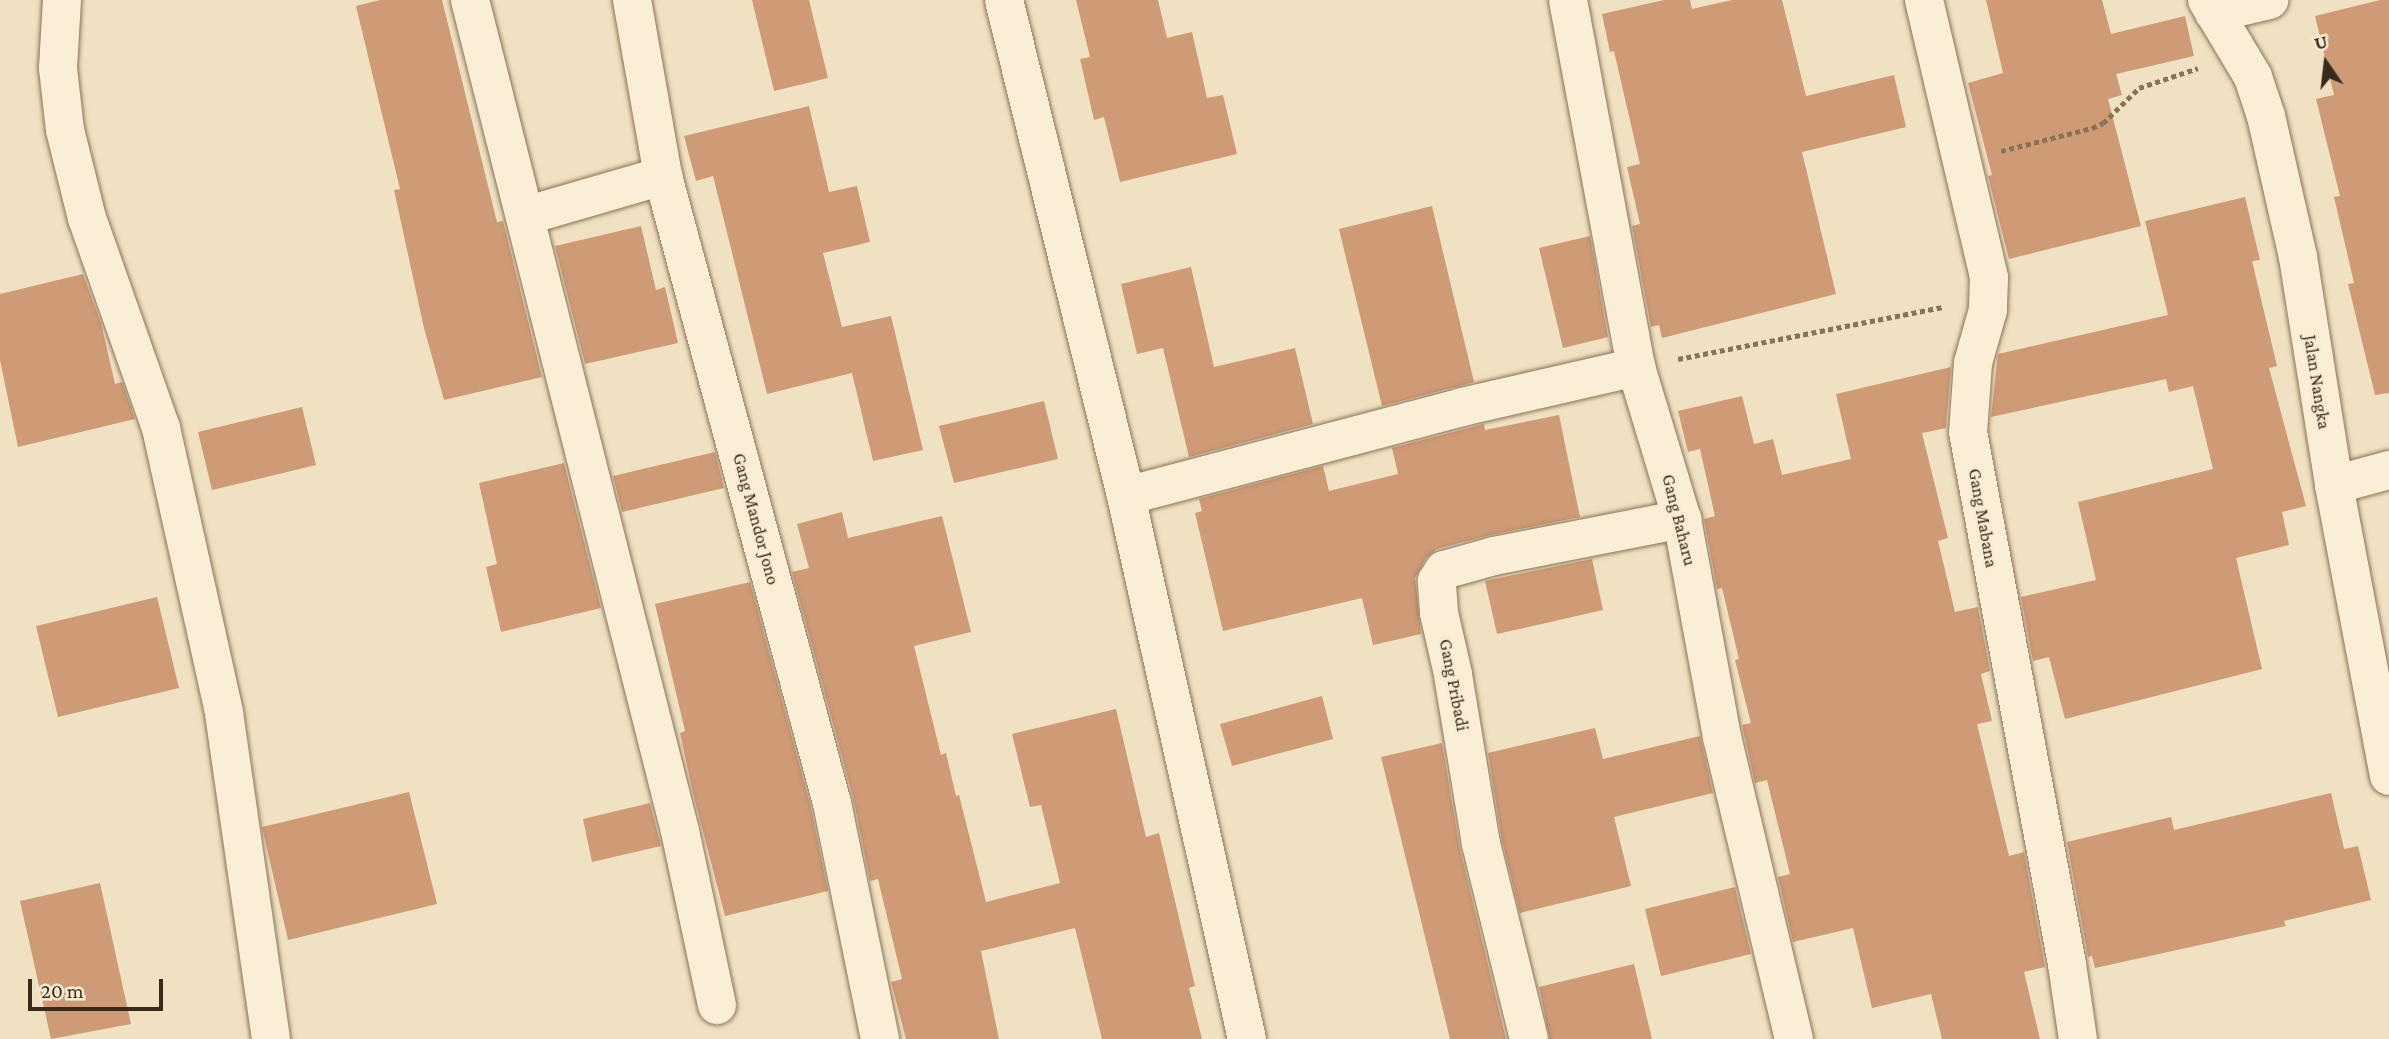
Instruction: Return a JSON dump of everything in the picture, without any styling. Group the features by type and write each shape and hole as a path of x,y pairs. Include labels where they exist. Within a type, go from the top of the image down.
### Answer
{"street":[{"path":"62,0 58,68 65,130 87,218 161,428 224,713 271,1039"},
{"path":"470,0 680,831 717,1004"},
{"name":"Gang Mandor Jono","path":"632,0 663,176 832,803 880,1039"},
{"path":"1004,0 1125,496 1247,1039"},
{"name":"Gang Baharu","path":"1568,0 1636,367 1682,519 1723,737 1794,1039"},
{"name":"Gang Mabana","path":"1924,0 1989,278 1990,298 1973,363 1970,444 2067,964 2078,1039"},
{"path":"2211,6 2269,0"},
{"name":"Jalan Nangka","path":"2211,6 2238,56 2253,77 2281,180 2298,257 2334,485 2389,776"},
{"path":"525,216 663,176"},
{"path":"1125,496 1462,407 1636,367"},
{"path":"2334,485 2389,470"},
{"name":"Gang Pribadi","path":"1529,1039 1482,844 1453,674 1439,613 1437,581 1444,570 1494,556 1682,519"}],"path":[{"path":"1962,160 2092,128 2102,123 2139,88 2238,56"},
{"path":"1636,367 1990,298"}],"building":[{"path":"380,0 442,0 497,222 503,221 542,377 444,400 424,328 394,190 400,189 356,6"},
{"path":"752,0 809,0 828,78 774,91"},
{"path":"1076,0 1158,0 1167,38 1192,32 1207,98 1223,95 1237,154 1120,182 1104,117 1094,120 1080,59 1090,57"},
{"path":"1664,0 1690,0 1692,9 1732,0 1782,0 1806,96 1894,75 1906,127 1802,152 1836,294 1662,338 1659,325 1651,327 1632,226 1640,224 1627,167 1640,164 1614,51 1610,52 1602,14"},
{"path":"1986,0 2102,0 2111,34 2185,16 2194,56 2116,74 2122,95 2108,99 2141,226 2009,259 1988,176 1992,175 1968,83 2003,73"},
{"path":"2389,0 2389,393 2375,395 2348,284 2354,283 2334,197 2340,196 2316,99 2334,95 2315,16"},
{"path":"809,106 829,192 857,186 870,242 823,253 842,327 891,316 923,450 873,461 852,373 767,394 713,176 696,181 684,136"},
{"path":"2245,197 2260,260 2252,261 2277,366 2269,368 2306,506 2282,512 2289,545 2236,558 2262,669 2065,719 2049,657 2033,661 2021,597 2096,580 2078,502 2213,469 2193,386 2169,392 2166,379 1991,417 1998,354 2168,315 2145,221"},
{"path":"1432,206 1474,382 1382,406 1339,229"},
{"path":"641,226 656,290 665,287 678,343 585,364 555,246"},
{"path":"1590,236 1608,337 1563,348 1539,248"},
{"path":"1191,267 1214,367 1295,348 1313,424 1189,457 1163,348 1137,354 1121,284"},
{"path":"83,274 101,323 115,384 122,382 135,419 18,447 0,360 0,294"},
{"path":"1951,367 1946,428 1922,433 1948,538 1938,541 1955,612 1978,607 1990,671 1981,674 1992,721 1977,724 2009,856 2024,852 2045,967 2024,972 2040,1039 1942,1039 1931,994 1872,1008 1853,928 1793,942 1778,877 1790,874 1767,780 1755,783 1742,725 1751,723 1735,660 1739,659 1722,588 1717,589 1704,519 1715,516 1700,449 1688,452 1678,411 1742,396 1754,444 1773,439 1782,475 1851,459 1836,394"},
{"path":"1044,401 1058,459 954,483 939,426"},
{"path":"302,407 316,465 212,490 198,432"},
{"path":"1559,415 1580,517 1437,549 1426,558 1415,578 1421,634 1373,645 1362,598 1223,631 1195,513 1202,511 1199,499 1323,466 1329,491 1398,474 1392,448 1484,424 1485,430"},
{"path":"715,452 724,488 622,512 613,476"},
{"path":"564,463 601,608 501,632 486,567 497,564 479,483"},
{"path":"842,512 848,538 942,516 971,632 914,646 941,755 946,753 956,796 959,795 986,902 1060,883 1041,805 1030,807 1012,734 1116,709 1146,837 1159,833 1195,986 1189,988 1202,1039 1102,1039 1075,928 981,951 999,1039 906,1039 891,982 902,979 878,879 870,881 853,797 792,572 809,568 797,524"},
{"path":"1592,559 1603,610 1497,634 1485,581"},
{"path":"750,582 811,808 828,891 725,916 693,793 680,733 685,731 655,604"},
{"path":"157,597 179,688 58,717 36,626"},
{"path":"1322,696 1333,739 1232,766 1220,724"},
{"path":"1595,728 1603,759 1700,736 1713,793 1614,817 1631,886 1520,913 1502,840 1488,753"},
{"path":"1442,743 1460,849 1506,1039 1450,1039 1381,757"},
{"path":"409,792 437,904 288,940 262,827"},
{"path":"2331,793 2344,849 2358,846 2371,900 2284,921 2286,926 2095,968 2092,956 2088,957 2067,842 2171,817 2174,830"},
{"path":"650,803 661,846 592,862 583,819"},
{"path":"100,883 131,1024 51,1039 20,901"},
{"path":"1735,887 1751,954 1661,976 1645,909"},
{"path":"1634,964 1652,1039 1550,1039 1539,987"}]}
